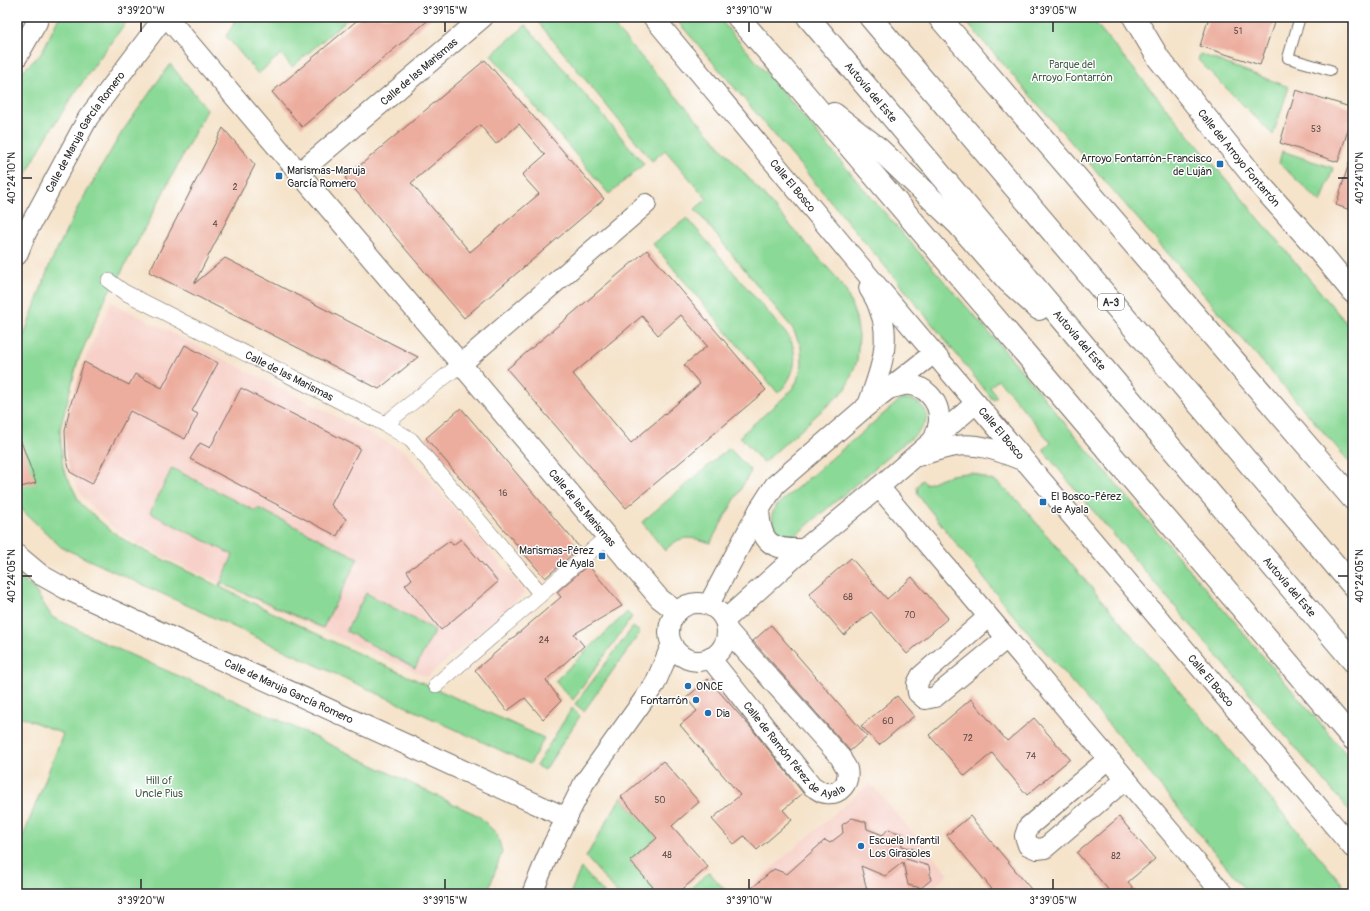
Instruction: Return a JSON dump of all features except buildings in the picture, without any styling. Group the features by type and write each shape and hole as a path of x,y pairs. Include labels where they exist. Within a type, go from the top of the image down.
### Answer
{"main road":[{"path":"738,17 1353,739"},
{"name":"Autovía del Este","path":"808,17 1105,370 1353,661"},
{"name":"A-3","path":"870,17 1353,586"},
{"path":"939,17 1353,499"},
{"name":"Calle del Arroyo Fontarrón","path":"1134,17 1159,59 1257,181 1314,245 1353,292"},
{"path":"798,86 879,149 958,224 1008,281 1105,370"}],"street":[{"path":"17,57 37,22 38,17"},
{"name":"Calle de las Marismas","path":"166,17 659,598 677,612"},
{"name":"Calle de Maruja García Romero","path":"17,254 40,205 88,118 166,17"},
{"name":"Calle de las Marismas","path":"299,173 483,17"},
{"name":"Calle El Bosco","path":"653,17 855,260 1353,848"},
{"path":"385,424 461,364 646,204"},
{"path":"855,260 880,309 884,328 882,364 868,405"},
{"name":"Calle de las Marismas","path":"109,281 124,292 385,424 411,440 541,594"},
{"path":"709,604 774,485 868,405 934,353"},
{"path":"888,389 905,385 920,388 935,400 939,421 934,439"},
{"path":"726,625 804,549 914,458 976,403"},
{"path":"914,458 952,446 967,445 1001,451 1026,462"},
{"path":"879,487 1223,894"},
{"path":"759,510 760,525 764,536 771,543 787,549 804,549"},
{"path":"436,685 607,537"},
{"name":"Calle de Maruja García Romero","path":"17,555 42,575 66,589 567,818"},
{"path":"698,603 709,604 718,611 726,625 726,642 720,652 710,658 699,661 688,659 678,653 672,644 669,632 671,621 677,612 686,605 698,603"},
{"path":"988,617 921,676 917,684 918,693 925,699 935,697 1007,638"},
{"name":"Calle de Ramón Pérez de Ayala","path":"710,658 812,786 825,793 834,793 843,789 846,782 846,769 841,758 726,625"},
{"path":"532,894 547,857 584,783 655,684 672,644"},
{"path":"655,684 688,659"},
{"path":"1108,759 1028,827 1025,836 1028,845 1037,849 1045,848 1126,780"}],"lane":[{"path":"1300,17 1288,58 1330,70"}],"shaded area":[{"path":"111,302 406,452 525,593 427,677 295,618 165,557 138,544 109,524 84,498 76,485 69,469 66,456 65,431 70,406 84,362"},
{"name":"Escuela Infantil Los Girasoles","path":"870,783 949,874 926,894 741,894"}],"green space":[{"path":"59,17 130,17 66,106 36,156 17,194 17,76 41,54"},
{"path":"236,17 350,17 292,67 281,54 258,74 226,36"},
{"path":"534,17 606,17 835,276 847,293 856,318 859,336 857,361 846,389 763,463 740,436 790,392 797,381 802,364 801,347 793,329 695,209 707,199 665,150 652,161"},
{"path":"674,17 718,17 857,181 1012,359 1073,433 1353,762 1353,815 1043,450 1051,443 1008,390 998,380 990,387 997,397 993,400 894,276"},
{"name":"Parque del Arroyo Fontarrón","path":"962,17 1094,17 1097,25 1353,331 1353,466"},
{"path":"526,25 644,164 609,194 491,55"},
{"path":"1200,54 1289,87 1273,135 1198,60"},
{"path":"170,64 207,109 120,275 108,293 78,360 60,429 63,468 80,503 110,530 129,543 218,586 233,555 150,513 172,468 255,511 258,508 358,558 323,628 221,583 220,587 344,647 544,738 530,764 61,547 23,511 17,498 17,355 50,264 78,207 122,132"},
{"path":"1282,151 1333,168 1321,203 1279,163"},
{"path":"687,218 789,337 794,348 795,358 793,369 789,380 778,393 653,244"},
{"path":"910,399 921,405 926,411 927,415 925,423 920,431 796,535 790,536 778,532 774,525 772,514 777,505 900,400"},
{"path":"729,448 751,471 710,543 697,539 685,538 675,542 665,551 642,522"},
{"path":"973,473 998,483 1017,500 1351,894 1249,894 1123,741 1009,610 918,495 917,487 922,480 926,484 951,475"},
{"name":"Hill of Uncle Pius","path":"17,576 34,589 52,617 113,647 281,721 479,816 497,834 502,852 487,894 17,894 17,852 63,734 17,715"},
{"path":"366,593 435,630 415,668 346,631"},
{"path":"627,612 632,617 573,700 555,681"},
{"path":"633,627 640,632 639,634 584,711 575,704"},
{"path":"572,708 580,716 545,770 536,766"},
{"path":"621,797 657,838 630,861 659,894 618,894 586,857"},
{"path":"581,868 605,894 570,894"},
{"path":"709,872 725,890 721,894 684,894"}],"place":[{"name":"Arroyo Fontarrón-Francisco de Luján","path":"1220,164"},
{"name":"Marismas-Maruja García Romero","path":"279,176"},
{"name":"El Bosco-Pérez de Ayala","path":"1043,502"},
{"name":"Marismas-Pérez de Ayala","path":"602,556"},
{"name":"ONCE","path":"688,686"},
{"name":"Fontarrón","path":"696,700"},
{"name":"Dia","path":"708,713"},
{"name":"Escuela Infantil Los Girasoles","path":"861,846"}]}
